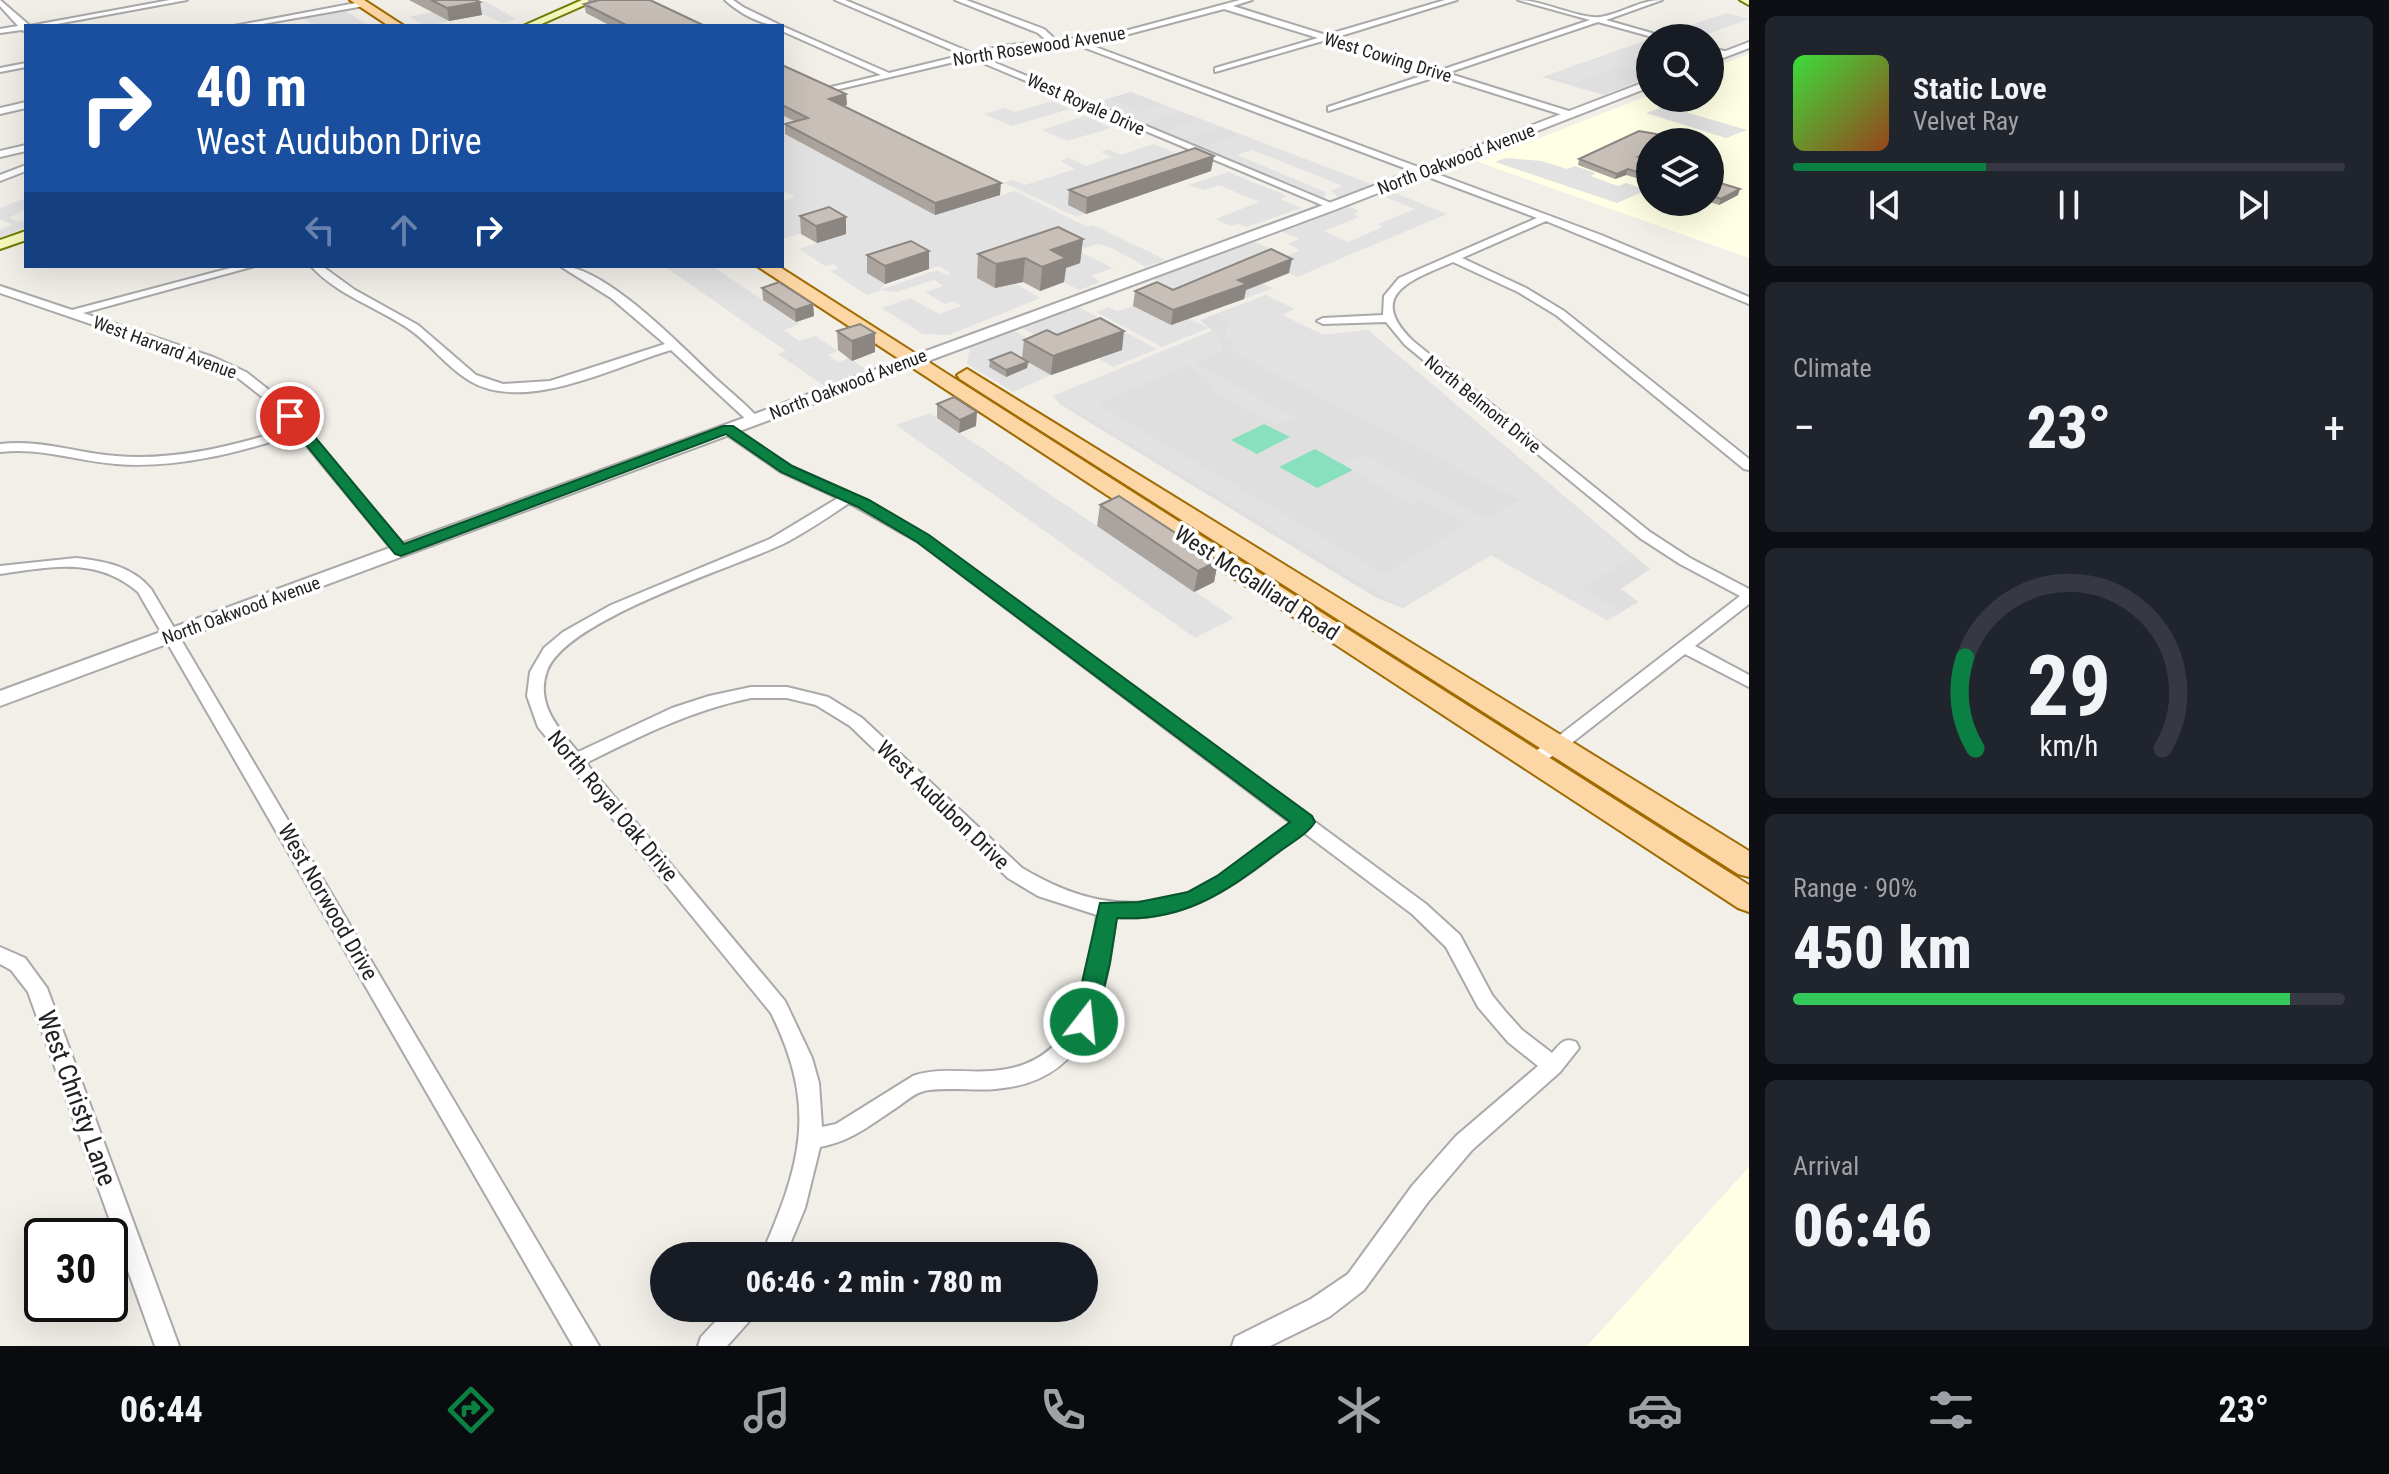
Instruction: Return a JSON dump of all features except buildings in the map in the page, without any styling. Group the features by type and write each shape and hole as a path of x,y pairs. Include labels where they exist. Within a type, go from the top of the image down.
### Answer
{"main road":[{"path":"533,24 591,0"},
{"path":"358,2 395,24"},
{"path":"0,245 24,236"},
{"name":"West McGalliard Road","path":"784,258 921,356 1749,900"},
{"name":"West McGalliard Road","path":"769,268 921,356 1558,745 1749,866"}],"street":[{"path":"49,24 183,0"},
{"path":"729,0 740,9 773,24"},
{"name":"West Royale Drive","path":"839,0 1333,206"},
{"path":"959,0 1041,31 1054,43"},
{"name":"West Cowing Drive","path":"1206,0 1569,114"},
{"name":"North Rosewood Avenue","path":"830,90 971,55 1110,37 1248,0"},
{"path":"1218,70 1453,0"},
{"path":"1522,0 1636,30"},
{"path":"1331,109 1658,0"},
{"path":"0,2 24,25"},
{"path":"248,24 358,2"},
{"path":"0,31 24,28"},
{"path":"784,29 887,75"},
{"path":"1075,42 1545,218 1749,301"},
{"path":"1726,54 1749,45"},
{"path":"0,70 24,65"},
{"name":"North Oakwood Avenue","path":"0,699 1333,206 1636,88"},
{"path":"0,111 24,105"},
{"path":"0,154 24,148"},
{"path":"0,178 24,169"},
{"path":"1323,321 1388,318 1386,302 1397,285 1545,218"},
{"path":"1453,258 1522,290 1570,320 1749,466"},
{"path":"72,313 242,268"},
{"path":"318,268 346,292 417,329 475,379 497,386 525,388 550,384 671,346"},
{"path":"569,268 599,284 646,321 753,419"},
{"name":"West Harvard Avenue","path":"0,289 235,371 260,387 301,429 401,551"},
{"name":"North Belmont Drive","path":"1388,318 1409,343 1645,535 1749,596"},
{"path":"0,448 39,445 115,460 171,460 227,451 301,429"},
{"path":"728,429 786,469 899,524 968,570 1304,822 1443,930 1462,955 1485,1001 1515,1036 1553,1066"},
{"name":"North Royal Oak Drive","path":"778,1242 810,1158 810,1096 801,1058 778,1007 544,723 536,706 537,677 542,664 561,640 601,615 790,535 848,497"},
{"name":"West Norwood Drive","path":"0,570 64,563 115,570 144,589 587,1346"},
{"path":"1533,760 1558,745 1749,596"},
{"path":"1684,647 1749,682"},
{"name":"West Audubon Drive","path":"575,761 720,696 766,691 817,700 844,712 856,722 1015,873 1066,900 1107,909 1139,911 1193,899 1224,882 1304,822"},
{"path":"811,1139 841,1133 913,1085 925,1081 1020,1076 1035,1071 1068,1048 1084,1022 1093,993 1107,909"},
{"name":"West Christy Lane","path":"0,955 18,964 37,988 167,1346"},
{"path":"1244,1346 1320,1308 1356,1282 1420,1194 1464,1143 1553,1066 1569,1048"},
{"path":"710,1346 731,1322"}],"shaded area":[{"path":"485,1 516,19 503,23 471,9 449,21 435,24 422,24 409,17"},
{"path":"343,9 366,24 312,24 302,17"},
{"path":"1726,13 1749,19 1724,28 1724,24 1694,24"},
{"path":"1636,44 1636,82 1603,95 1543,77"},
{"path":"1636,44 1636,61 1631,63 1636,65 1636,71 1619,66 1575,83 1546,76"},
{"path":"1749,54 1749,258 1478,162 1636,100 1636,112 1724,112 1724,64"},
{"path":"1131,92 1253,139 1210,153 1092,103"},
{"path":"1108,99 1140,112 1163,104 1181,112 1139,125 1092,103"},
{"path":"1052,101 1070,109 1012,126 984,114 1005,108 1015,112"},
{"path":"1686,112 1747,130 1726,138 1724,128 1694,128 1646,113"},
{"path":"784,116 795,119 935,215 1015,191 1087,227 1093,225 1166,260 1146,267 1110,247 1098,244 1085,248 1060,236 1054,239 1113,268 1091,276 1101,282 1079,290 1049,274 978,278 995,288 1016,284 1040,298 949,335 923,334 882,308 910,298 939,314 961,306 954,301 945,304 925,292 944,286 934,280 896,292 880,290 867,295 830,271 839,268 833,264 825,266 799,249 845,234 829,225 784,238 784,200 795,197 784,191","holes":["911,259 929,269 939,266 951,273 946,275 937,270 880,290 885,284 868,274"]},
{"path":"1085,116 1111,128 1067,141 1042,130"},
{"path":"1200,119 1221,127 1180,141 1159,133"},
{"path":"1240,134 1371,184 1338,197 1331,191 1343,186 1252,150 1237,155 1326,192 1324,199 1199,149"},
{"path":"1153,144 1195,161 1069,206 1086,214 1077,217 1004,183 1013,180 1025,185 1075,169 1060,161 1069,158 1086,166 1112,157 1101,152 1108,149 1121,155"},
{"path":"1506,158 1542,161 1567,169 1575,166 1596,173 1591,176 1618,186 1626,183 1636,186 1636,195 1617,203 1495,162"},
{"path":"1228,172 1287,196 1281,199 1301,208 1247,227 1238,224 1230,226 1216,219 1259,202 1219,185 1204,190 1189,185"},
{"path":"1395,193 1447,214 1297,277 1268,264 1262,284 1273,288 1244,299 1218,287 1194,300 1153,278 1253,241 1287,256 1300,250 1288,244 1299,239 1281,231 1348,206 1359,211 1353,214 1359,217 1324,231 1348,242 1383,227 1378,224 1415,209 1385,197"},
{"path":"24,199 24,210 9,218 19,222 24,220 24,228 0,238 0,230 13,224 0,220 0,208"},
{"path":"667,268 715,268 799,324 784,330 799,341 815,336 838,351 828,355 839,362 849,358 869,371 826,387 778,354 786,351"},
{"path":"1266,295 1294,309 1282,315 1323,335 1368,330 1650,569 1621,589 1639,602 1607,620 1491,555 1403,608 1375,597 1061,405 1053,396 1213,331 1200,320"},
{"path":"1266,295 1294,309 1282,315 1323,335 1368,330 1635,556 1581,588 1622,612 1607,620 1491,555 1403,608 1053,396 1214,330 1221,338 1223,351 1195,363 1296,418 1275,425 1212,391 1217,387 1188,365 1098,404 1384,574 1467,525 1422,500 1409,504 1344,465 1352,460 1366,455 1485,519 1519,500 1228,349 1238,344 1226,337 1227,326 1233,323 1218,315"},
{"path":"1077,306 1157,349 1113,367 1099,359 1121,349 1063,351 1020,327"},
{"path":"1133,306 1171,325 1188,318 1209,328 1162,347 1096,312 1108,307 1117,311"},
{"path":"1013,330 1046,349 1051,375 1013,392 967,364 970,346"},
{"path":"930,413 1234,618 1195,638 896,425"},
{"path":"1749,1167 1749,1346 1587,1346"}],"green space":[{"path":"1264,424 1290,437 1257,454 1231,440"},
{"path":"1315,449 1353,470 1317,488 1279,467"}],"route":[{"path":"290,416 401,551 728,429 786,469 863,504 923,539 1304,822 1224,882 1193,899 1139,911 1107,909 1093,993 1084,1022"}]}
